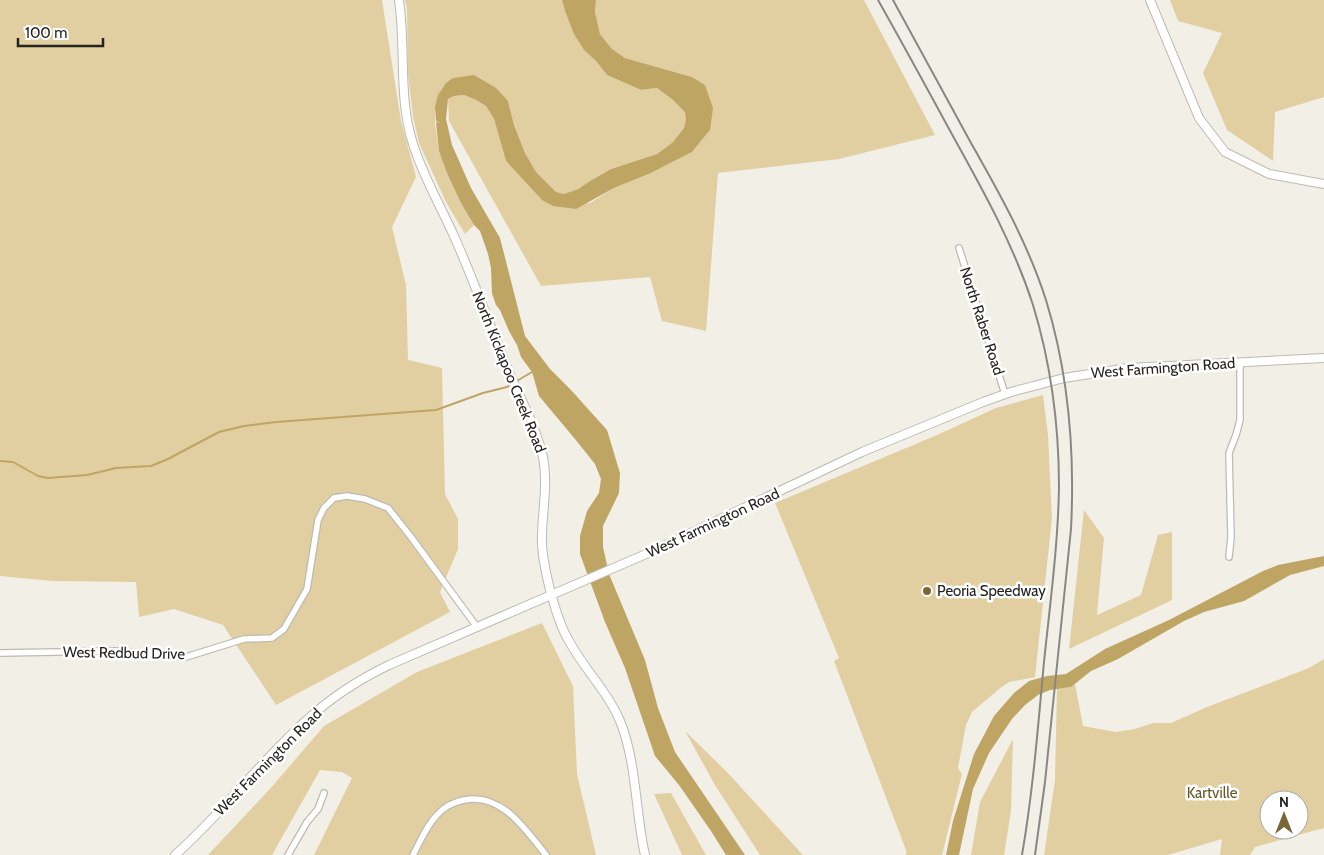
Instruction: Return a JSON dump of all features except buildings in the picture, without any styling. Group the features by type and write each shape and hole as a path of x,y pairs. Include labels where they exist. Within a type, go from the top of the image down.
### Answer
{"main road":[{"name":"North Kickapoo Creek Road","path":"398,0 401,19 405,111 413,144 460,249 512,379 537,435 544,462 545,476 543,560 561,625 569,641 611,703 624,733 631,762 638,819 645,855"},
{"path":"1150,0 1199,118 1225,152 1268,174 1324,184"},
{"name":"West Farmington Road","path":"175,855 302,724 328,702 350,687 384,668 653,551 917,428 1005,394 1064,378 1113,370 1324,358"}],"street":[{"name":"North Raber Road","path":"959,248 1005,394"},
{"path":"1229,557 1231,536 1229,453 1240,420 1240,362"},
{"name":"West Redbud Drive","path":"0,652 115,651 186,657 244,640 272,638 284,629 307,589 318,520 324,508 334,498 347,496 365,498 388,508 411,536 477,627"},
{"path":"288,855 307,822 318,809 324,793"},
{"path":"413,855 438,812 458,801 477,799 494,803 503,808 546,855"}],"green space":[{"path":"0,0 382,0 401,121 416,177 392,227 406,285 408,360 442,368 445,494 458,519 458,549 440,592 450,612 276,705 223,625 174,609 139,617 136,582 52,581 0,576"},
{"path":"405,0 562,0 565,11 584,50 607,75 641,90 657,88 686,112 684,128 673,142 657,154 611,169 578,189 564,194 556,192 536,172 525,153 514,125 508,101 474,75 435,107 439,151 462,205 474,225 465,234 446,202 419,143 413,116 408,74 407,8"},
{"path":"596,0 864,0 935,135 839,159 718,173 706,331 662,321 650,277 541,286 449,121 448,99 464,95 486,106 494,119 506,161 542,200 590,203 614,188 651,173 692,152 710,130 705,85 692,77 625,58 612,49 600,34 595,12"},
{"path":"1170,0 1324,0 1324,97 1275,112 1273,161 1227,130 1203,73 1222,33 1178,21"},
{"name":"Peoria Speedway","path":"1043,395 1048,435 1052,518 1035,677 1009,682 972,712 966,725 958,768 962,774 942,855 906,855 906,850 834,661 839,658 775,503 937,435 996,408"},
{"path":"1084,510 1104,538 1097,615 1141,595 1158,535 1172,532 1172,600 1069,649"},
{"path":"542,623 573,686 577,774 596,855 314,855 352,778 342,772 320,770 272,855 208,855 269,790 324,726 417,672"},
{"name":"Kartville","path":"1324,659 1324,828 1309,832 1309,790 1259,790 1259,840 1280,840 1255,847 1250,855 1220,855 1222,839 1168,855 1044,855 1055,780 1057,689 1071,687 1075,684 1083,726 1116,732 1135,729 1153,723 1171,723 1207,707 1309,668"},
{"path":"685,731 726,771 803,855 760,855 715,785"},
{"path":"1013,739 1011,811 1004,855 971,855 980,802"},
{"path":"671,793 706,855 682,855 654,794"}],"shaded area":[{"path":"562,0 596,0 595,12 600,34 612,49 625,58 692,77 705,85 713,108 710,130 692,152 651,173 614,188 576,209 553,206 542,200 506,161 494,119 486,106 464,95 454,96 448,99 446,119 452,145 471,188 500,238 525,336 550,369 607,430 620,473 619,493 603,526 603,547 609,574 645,660 658,708 675,752 745,855 726,855 679,785 655,756 625,668 605,622 580,554 580,536 587,511 599,493 601,479 595,464 539,396 532,372 521,357 517,345 496,305 492,293 491,268 488,254 480,231 474,225 462,205 439,151 436,122 440,123 436,121 435,107 438,95 446,83 453,78 474,75 496,88 508,101 514,125 525,153 536,172 556,192 564,194 578,189 611,169 657,154 673,142 684,128 685,112 657,88 641,90 607,75 584,50 574,34"},
{"path":"1324,556 1324,566 1290,575 1244,601 1204,612 1184,621 1118,659 1091,671 1071,687 1050,690 1038,695 1025,705 1012,719 989,753 973,789 959,855 946,855 953,821 974,754 994,716 1014,693 1029,681 1047,676 1066,674 1105,649 1169,620 1263,571 1278,565"}],"waterway":[{"path":"515,382 532,372"},
{"path":"0,461 13,462 38,476 48,478 87,475 116,468 151,466 219,432 244,426 436,410 483,393 507,387 511,384"}],"railway":[{"path":"878,0 1008,240 1033,305 1045,350 1053,395 1059,464 1057,531 1035,759 1022,855"},
{"path":"893,0 1013,220 1031,259 1054,328 1065,385 1071,442 1071,529 1045,782 1035,855"}],"place":[{"name":"Peoria Speedway","path":"927,591"}]}
